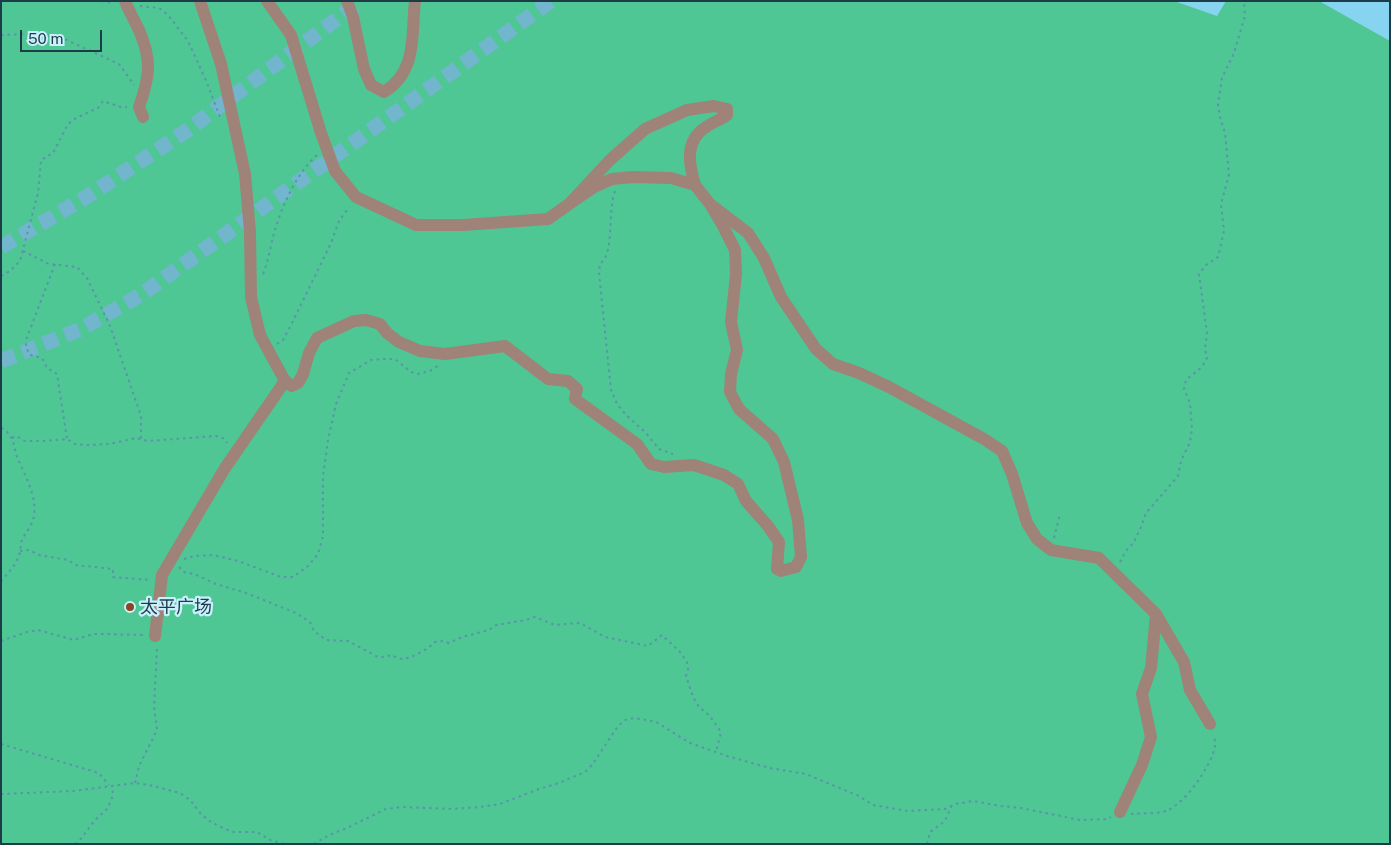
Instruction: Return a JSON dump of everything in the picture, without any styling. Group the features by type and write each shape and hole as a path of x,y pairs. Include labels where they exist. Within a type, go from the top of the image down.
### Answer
{"lane":[{"path":"200,1 221,64 245,174 250,232 251,297 260,335 285,381 292,386 298,383 303,374 309,353 317,338 354,321 366,320 380,324 387,333 399,342 420,351 445,354 505,346 548,379 568,382 577,389 576,399 637,444 651,464 664,467 694,465 724,475 738,484 746,501 779,542 777,568 781,571 796,567 801,556 798,520 784,462 773,439 739,409 730,392 731,374 737,350 731,322 736,274 735,250 710,204 695,185 689,164 690,143 705,127 727,115 727,109 714,106 687,110 645,129 610,160 569,204"},
{"path":"267,1 291,35 335,171 356,197 416,225 463,225 548,219 594,187 618,178 672,178 695,185"},
{"path":"347,1 353,17 364,68 371,85 384,92 394,86 406,70 413,47 415,1"},
{"path":"125,3 148,55 149,72 142,107"},
{"path":"710,204 748,233 764,258 781,297 816,349 833,364 859,373 889,387 1002,451 1012,474 1027,523 1037,539 1051,550 1099,558 1156,614 1184,662 1190,690 1210,724"},
{"path":"155,636 162,576 234,455 285,381"},
{"path":"1120,812 1142,765 1151,737 1142,694 1151,668 1156,614"}],"path":[{"path":"101,1 160,8 168,15 188,41 207,83 218,114 223,121 232,118"},
{"path":"1111,569 1121,562 1126,551 1134,542 1146,513 1178,476 1181,461 1190,442 1190,403 1184,389 1186,380 1202,366 1207,358 1205,349 1207,333 1199,274 1206,265 1218,257 1224,231 1221,204 1228,175 1225,133 1218,104 1222,78 1237,44 1245,16 1244,1"},
{"path":"1,34 32,34 60,37 118,64 142,107 121,107 103,101 98,108 76,118 68,124 53,153 41,160 38,193 20,261 10,271 1,276"},
{"path":"251,287 262,278 273,236 286,201 301,174 326,147"},
{"path":"618,178 611,201 605,259 600,264 599,273 611,390 617,404 626,415 646,433 659,449 674,455"},
{"path":"268,349 283,340 340,221 356,197"},
{"path":"23,251 49,264 77,267 87,278 97,295 110,326 134,394 141,416 141,439"},
{"path":"55,264 26,340 26,347 30,355 42,358 47,368 57,374 67,439"},
{"path":"442,364 430,371 418,374 411,372 395,359 371,360 349,374 336,404 328,440 323,477 323,536 318,554 308,566 293,576 282,577 238,561 213,555 194,556 178,561 179,566 184,572 296,612 310,622 314,631 326,640 348,641 378,657 390,655 402,659 418,654 432,646 435,642 443,641 449,643 496,626 535,617 555,625 580,622 605,637 648,646 662,635 680,652 687,662 688,670 686,676 693,697 699,708 709,715 721,732 716,752"},
{"path":"1,428 9,432 12,438 14,449 31,488 34,506 32,522 21,542 20,552 12,569 1,581"},
{"path":"12,438 16,436 25,441 43,442 67,439 75,444 88,445 109,444 136,438 148,441 216,436 225,439 234,455"},
{"path":"1051,550 1060,514"},
{"path":"20,552 29,550 39,555 68,560 76,565 113,569 113,577 161,581"},
{"path":"1,641 38,630 74,640 98,634 155,636 157,649 154,707 157,730 139,766 135,783"},
{"path":"314,844 329,835 386,809 402,807 480,808 500,804 556,784 585,772 592,765 618,726 625,720 635,718 656,722 690,743 716,752 766,767 806,774 859,796 873,805 908,811 945,809 973,801 1090,821 1107,819 1120,812 1127,814 1166,811 1180,802 1201,776 1211,759 1216,744 1210,724"},
{"path":"1,744 99,774 110,785 113,796 107,809 75,844"},
{"path":"1,794 73,791 135,783 164,788 180,793 190,800 210,822 225,829 234,832 257,832 270,840 285,844"},
{"path":"926,844 930,832 944,821 951,807"}],"green space":[{"path":"1,1 1174,1 1217,16 1226,1 1319,1 1390,41 1390,844 1,844"}],"tunnel":[{"path":"1,247 88,196 186,131 361,1"},
{"path":"1,361 81,329 142,294 551,1"}],"place":[{"name":"太平广场","path":"130,607"}]}
